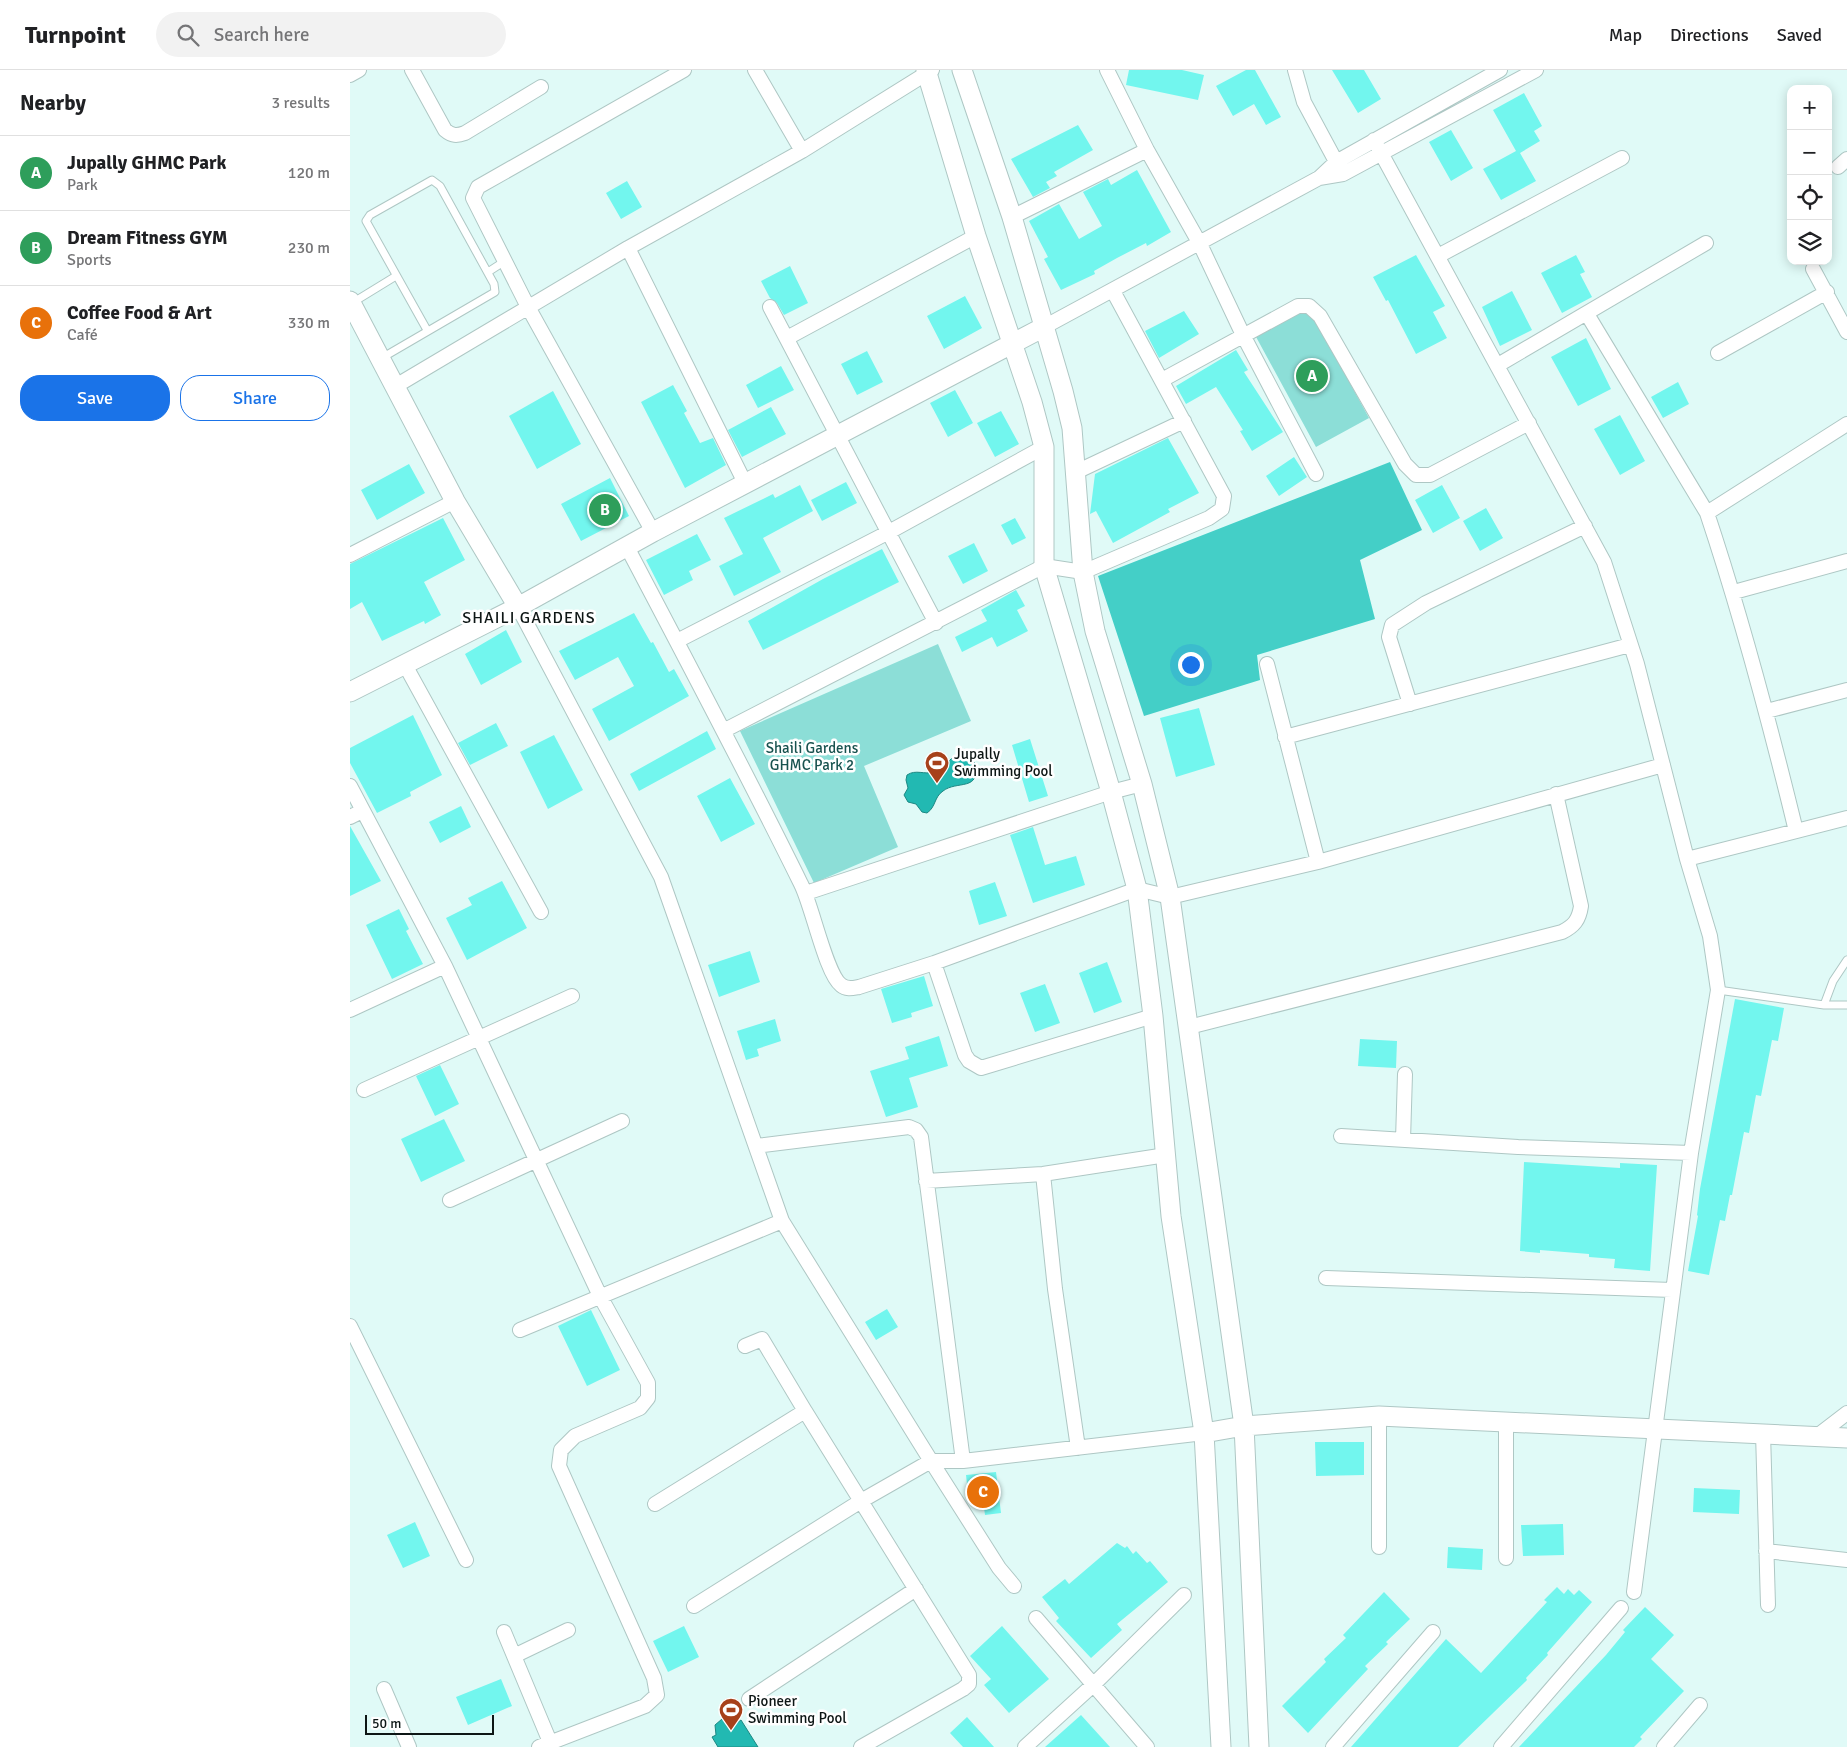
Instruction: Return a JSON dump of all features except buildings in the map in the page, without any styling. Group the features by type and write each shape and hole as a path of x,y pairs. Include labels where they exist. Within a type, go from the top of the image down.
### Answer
{"street":[{"path":"350,75 359,70"},
{"path":"412,70 445,130 451,134 458,135 465,133 541,87"},
{"path":"654,532 528,307 474,202 475,190 684,70"},
{"path":"755,70 802,152"},
{"path":"962,70 1012,218 1072,428 1083,572 1095,632 1142,784 1170,897 1244,1426 1259,1747"},
{"path":"1107,70 1147,150 1200,244 1243,335 1316,474"},
{"path":"1295,70 1304,102 1339,168"},
{"path":"1339,168 1374,140 1500,70"},
{"path":"350,692 518,607 746,483 1012,345 1319,178 1339,168 1381,153 1536,70"},
{"path":"394,387 628,248 802,152 928,71 976,236 1030,394 1044,447 1044,566 1111,792 1137,889 1154,1016 1171,1216 1204,1433 1221,1747"},
{"path":"1374,140 1604,562 1630,645 1687,859 1710,936 1718,990 1691,1153 1634,1592"},
{"path":"1012,218 1147,150"},
{"path":"1438,256 1622,158"},
{"path":"787,338 976,236"},
{"path":"1498,365 1706,243"},
{"path":"628,248 746,483"},
{"path":"1813,269 1847,332"},
{"path":"725,730 1044,566 1083,572 1209,518 1222,510 1224,496 1113,290"},
{"path":"1718,353 1827,292"},
{"path":"351,302 455,501 518,607 661,878 782,1221 999,1568 1014,1586"},
{"path":"1162,380 1298,306 1309,306 1320,316 1405,464 1416,475 1430,475 1529,423"},
{"path":"770,307 936,623"},
{"path":"1587,314 1707,514 1734,592 1767,711 1796,831"},
{"path":"1076,472 1184,421"},
{"path":"1707,514 1847,424"},
{"path":"677,641 889,532 1044,447"},
{"path":"350,555 455,501"},
{"path":"1410,704 1389,637 1392,625 1426,603 1585,526"},
{"path":"627,547 725,730 806,893 832,972 843,987 859,987 934,963 1137,889 1170,897 1318,862 1663,765"},
{"path":"1734,592 1847,561"},
{"path":"1285,737 1630,645"},
{"path":"404,663 541,912"},
{"path":"1267,664 1318,862"},
{"path":"1767,711 1847,690"},
{"path":"806,893 1111,792 1142,784"},
{"path":"350,786 356,814 445,966 600,1296 648,1383 648,1398 640,1408 575,1436 561,1450 559,1466 654,1678 657,1695 645,1706 544,1745 504,1632"},
{"path":"1189,1027 1562,932 1573,926 1580,917 1581,906 1556,794"},
{"path":"1687,859 1847,818"},
{"path":"934,963 965,1055 969,1061 981,1068 1154,1016"},
{"path":"350,1010 445,966"},
{"path":"364,1090 572,996"},
{"path":"1402,1140 1405,1074"},
{"path":"450,1200 622,1120"},
{"path":"756,1146 913,1128 921,1137 963,1461"},
{"path":"1341,1136 1518,1147 1691,1153"},
{"path":"926,1181 1043,1174 1166,1155"},
{"path":"1043,1174 1055,1289 1078,1448"},
{"path":"520,1330 782,1221"},
{"path":"1326,1278 1672,1290"},
{"path":"350,1326 466,1560"},
{"path":"746,1346 762,1339 969,1675 969,1684 963,1689 861,1747"},
{"path":"655,1504 805,1411"},
{"path":"1817,1436 1847,1412"},
{"path":"1379,1416 1380,1547"},
{"path":"694,1606 861,1501 931,1461 963,1461 1204,1433 1244,1426 1379,1416 1847,1438"},
{"path":"1506,1422 1506,1558"},
{"path":"1763,1433 1768,1605"},
{"path":"1766,1551 1847,1560"},
{"path":"749,1699 916,1590"},
{"path":"1026,1747 1093,1685 1184,1595"},
{"path":"1502,1747 1621,1608"},
{"path":"1036,1618 1147,1747"},
{"path":"514,1656 568,1630"},
{"path":"1333,1747 1434,1632"},
{"path":"384,1689 409,1747"},
{"path":"1664,1747 1700,1705"}],"lane":[{"path":"380,359 495,292 496,288 488,272 440,186 432,180 368,218 367,224 427,330"},
{"path":"488,272 505,260"},
{"path":"351,302 396,276"},
{"path":"1824,1005 1833,981 1847,960"},
{"path":"1718,990 1824,1005 1847,1004"}],"green space":[{"path":"1308,306 1369,418 1316,447 1255,335"},
{"name":"Shaili Gardens GHMC Park 2","path":"938,644 971,721 864,766 898,847 814,883 740,731"}],"shaded area":[{"path":"1390,462 1422,530 1360,560 1375,619 1257,655 1260,680 1144,716 1098,576"},
{"name":"Jupally Swimming Pool","path":"963,754 975,763 976,772 971,782 943,791 927,813 922,812 916,804 908,802 904,795 908,788 907,775 914,772 930,773 938,770 954,756"},
{"name":"Pioneer Swimming Pool","path":"731,1718 738,1722 741,1720 758,1747 718,1747 712,1737 716,1735 715,1725 722,1719"}],"place":[{"name":"Jupally GHMC Park","path":"1312,376"},
{"name":"Dream Fitness GYM","path":"605,510"},
{"name":"Jupally Swimming Pool","path":"937,784"},
{"name":"Coffee Food & Art","path":"983,1492"},
{"name":"Pioneer Swimming Pool","path":"731,1731"}],"district":[{"name":"SHAILI GARDENS","path":"529,617"}]}
